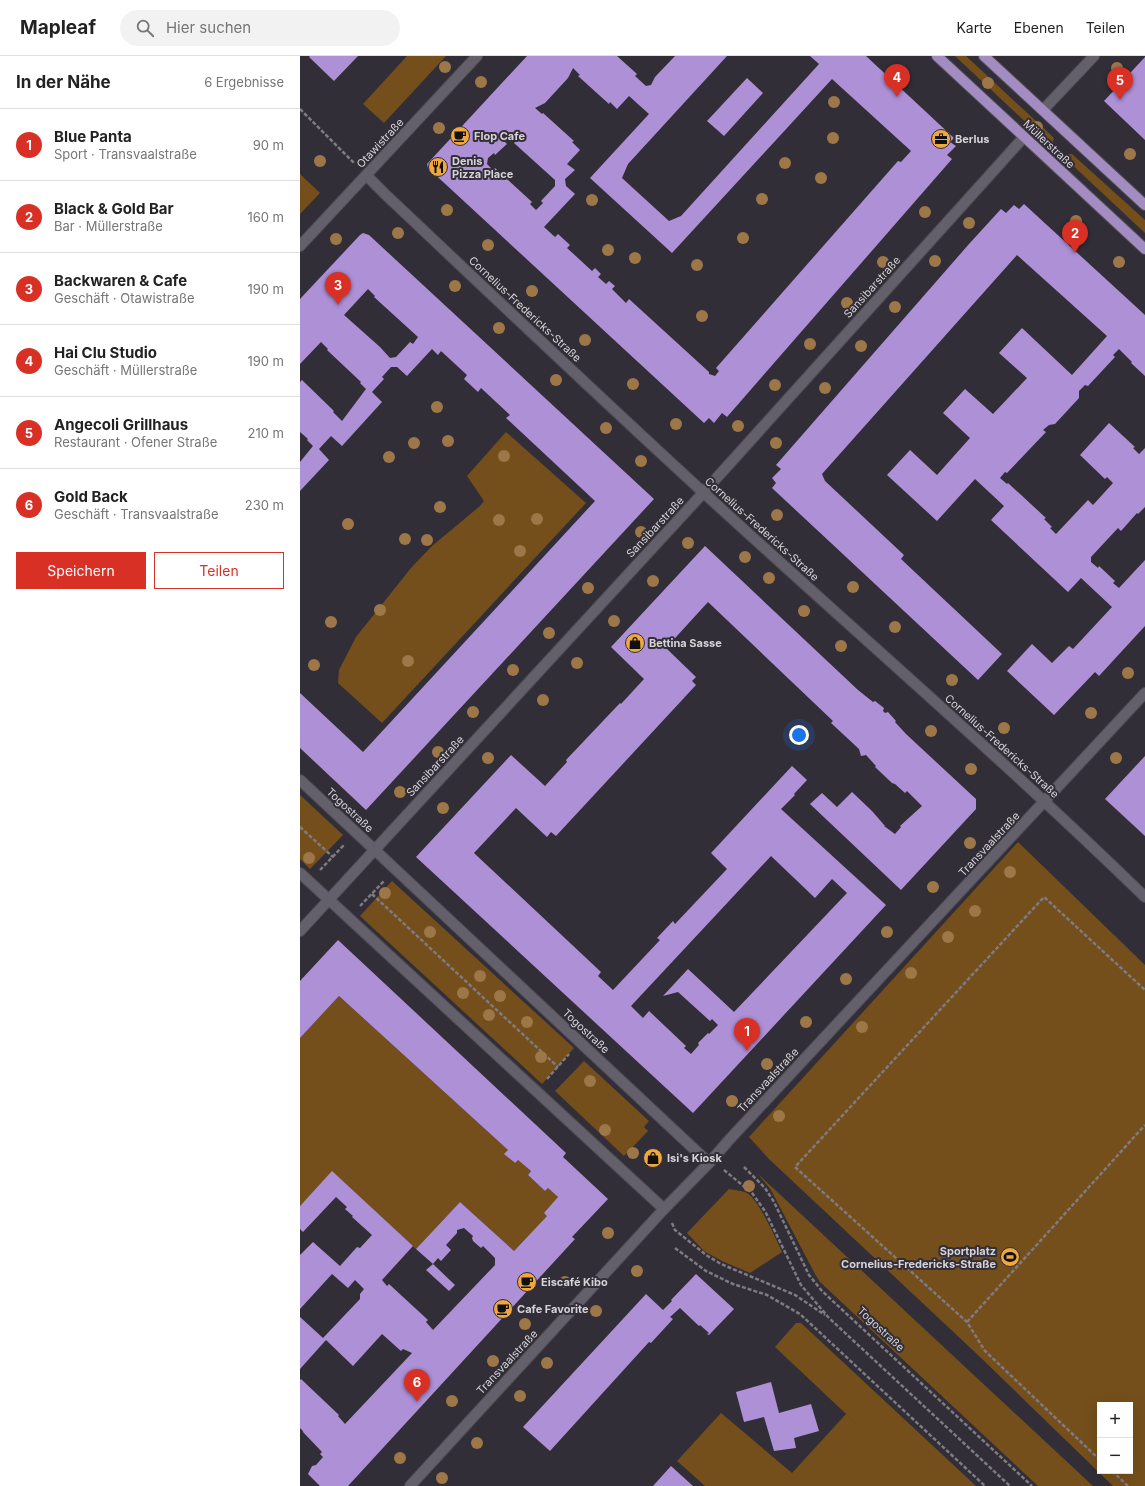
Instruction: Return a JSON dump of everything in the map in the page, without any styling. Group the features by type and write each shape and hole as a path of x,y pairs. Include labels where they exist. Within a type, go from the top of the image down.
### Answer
{"main road":[{"name":"Müllerstraße","path":"937,56 1145,249"},
{"name":"Müllerstraße","path":"984,56 1145,205"}],"street":[{"name":"Otawistraße","path":"300,246 477,56"},
{"path":"1043,110 1094,56"},
{"name":"Sansibarstraße","path":"300,931 704,492 1024,137"},
{"name":"Cornelius-Fredericks-Straße","path":"366,175 704,492 1045,801 1145,897"},
{"name":"Transvaalstraße","path":"410,1486 664,1209 709,1163 1145,693"},
{"name":"Togostraße","path":"300,780 709,1163"},
{"path":"300,873 664,1209"}],"path":[{"path":"300,109 325,132 366,175"},
{"path":"300,827 333,857"},
{"path":"317,873 345,844"},
{"path":"356,910 388,876"},
{"path":"372,894 558,1066"},
{"path":"1097,1457 985,1351 966,1322 795,1167 1044,897 1145,990"},
{"path":"536,1091 580,1042"},
{"path":"966,1322 1145,1124"},
{"path":"709,1163 727,1171 752,1193 765,1211 801,1285 829,1318 1010,1486"},
{"name":"Togostraße","path":"744,1167 765,1188 774,1202 809,1275 822,1291 1032,1486"},
{"path":"664,1209 676,1230 706,1255 721,1264 795,1295 829,1318"},
{"path":"675,1248 706,1271 733,1284 767,1295 800,1314 985,1486"},
{"path":"1115,1474 1128,1486"}],"shaded area":[{"path":"407,56 446,56 384,123 363,104"},
{"path":"955,56 966,56 1053,137 1054,140 1051,143 1048,143"},
{"path":"1068,154 1072,154 1145,220 1145,233 1067,160 1066,157"},
{"path":"300,174 320,193 300,214"},
{"path":"506,432 586,503 382,723 338,683 339,670 356,637 411,568 432,546 484,501 467,476"},
{"path":"300,795 343,835 310,869 300,859"},
{"name":"Sportplatz Cornelius-Fredericks-Straße","path":"1018,842 1145,965 1145,1486 1113,1486 1101,1474 1133,1474 1133,1402 1097,1402 1097,1470 979,1356 769,1159 749,1137"},
{"path":"392,881 574,1048 542,1084 360,916"},
{"path":"339,996 508,1150 505,1154 514,1163 518,1160 531,1171 528,1175 545,1191 548,1188 558,1197 547,1216 514,1251 460,1202 416,1249 332,1172 300,1206 300,1038"},
{"path":"584,1061 649,1121 644,1127 648,1131 624,1156 555,1091"},
{"path":"758,1174 1093,1486 1038,1486 820,1282 771,1190"},
{"path":"729,1189 745,1192 752,1197 767,1220 782,1252 750,1273 722,1261 704,1251 687,1233"},
{"path":"796,1323 801,1323 976,1486 705,1486 677,1461 721,1413 792,1473 846,1414 861,1428 775,1347"}],"building":[{"path":"358,56 334,81 309,57"},
{"path":"527,56 617,56 637,74 635,76 646,86 651,85 655,77 675,56 727,56 628,164 622,178 669,221 681,216 819,64 810,56 866,56 954,138 950,142 956,146 947,155 952,159 727,417 722,413 714,423 709,418 704,423 428,168 427,164","holes":["573,68 580,75 578,76 609,104 610,102 617,109 629,96 649,114 590,178 672,253 832,79 911,151 901,162 898,161 716,368 719,371 715,376 709,374 709,372 629,299 626,303 612,289 615,286 609,281 606,284 598,277 601,274 595,268 592,271 567,248 570,245 558,234 555,237 544,227 575,194 566,186 565,179 575,170 567,164 580,150 572,142 574,141 543,113 542,114 535,108 545,103 568,78","510,136 516,141 514,143 555,180 555,186 541,201 543,203 536,210 530,204 532,202 495,168 493,170 487,164 488,158 494,153 495,155 507,144 505,142"]},
{"path":"1145,57 1145,140 1104,101"},
{"path":"747,78 763,93 724,136 707,121"},
{"path":"1024,204 1145,315 1145,376 1119,349 1113,355 1115,357 1088,386 1085,385 1079,391 1079,398 1055,424 1049,425 1043,430 1046,432 1007,473 1005,472 1000,478 1007,484 1008,483 1046,518 1044,519 1052,527 1050,528 1056,534 1088,500 1093,505 1113,483 1107,477 1105,479 1080,455 1109,423 1135,447 1133,448 1139,454 1145,448 1145,507 1138,514 1137,513 1121,531 1118,528 1091,557 1091,562 1098,568 1099,566 1115,581 1113,583 1119,588 1145,560 1145,626 1099,676 1095,672 1054,715 1007,671 1032,644 1052,663 1069,646 1073,649 1112,607 1081,578 1068,592 991,520 1004,506 975,479 937,521 887,475 910,450 937,475 970,438 943,413 965,389 993,414 1027,378 999,353 1022,328 1072,375 1107,336 1017,255 822,474 825,481 904,555 901,559 1002,654 978,680 772,488 776,483 772,478 781,469 776,465 969,244 1001,209 1006,213 1014,205 1019,209"},
{"path":"363,233 369,235 654,499 366,810 300,748 300,693 363,752 595,501 506,418 510,415 481,388 478,392 464,379 467,375 441,351 438,355 432,349 407,376 397,367 391,367 382,377 384,379 372,392 382,402 342,446 331,436 319,449 329,460 300,491 300,462 313,446 300,432 300,382 302,380 334,411 333,412 342,421 366,389 360,383 361,382 327,350 328,349 321,342 300,364 300,299","holes":["368,289 375,296 374,297 418,337 413,344 410,342 396,357 390,358 380,347 344,315"]},
{"path":"705,546 858,690 873,702 875,701 884,708 883,711 885,713 888,712 906,734 976,799 976,809 901,890 810,804 822,793 837,807 852,792 872,811 884,826 895,834 901,827 900,826 922,806 907,791 905,793 892,783 875,767 876,766 866,755 861,756 859,749 831,723 833,721 708,602 666,648 696,677 692,681 696,685 556,836 551,832 547,837 516,808 474,853 601,972 598,976 613,990 660,940 657,938 673,921 675,924 727,869 711,853 792,766 807,780 781,809 886,905 693,1113 416,857 511,755 545,786 567,762 566,760 644,679 611,647","holes":["771,856 815,898 832,879 847,893 734,1012 688,969 663,996 678,992 710,1021 712,1019 718,1025 698,1043 699,1045 691,1054 684,1048 686,1046 649,1011 643,1018 631,1006"]},
{"path":"1145,756 1145,836 1105,799"},
{"path":"338,940 566,1153 563,1157 608,1199 572,1237 575,1239 348,1486 320,1486 308,1474 312,1466 316,1465 323,1457 320,1454 322,1452 300,1428 300,1380 301,1379 339,1415 338,1416 345,1424 412,1353 403,1349 401,1351 382,1334 353,1366 326,1340 300,1369 300,1317 323,1338 360,1299 360,1294 364,1289 355,1280 348,1288 332,1274 300,1309 300,1255 313,1242 340,1266 357,1247 360,1248 372,1235 352,1217 353,1216 345,1209 347,1207 336,1197 303,1232 300,1229 300,1206 332,1171 413,1246 382,1280 387,1286 389,1284 428,1320 426,1322 433,1330 495,1265 495,1258 483,1246 481,1248 473,1241 473,1236 464,1228 457,1230 457,1233 446,1245 451,1250 441,1261 438,1258 433,1264 416,1249 460,1202 514,1251 547,1216 544,1213 558,1197 548,1188 545,1191 528,1175 531,1171 518,1160 515,1163 504,1154 508,1150 339,996 300,1038 300,981"},
{"path":"433,1264 455,1285 449,1291 426,1270"},
{"path":"696,1274 734,1309 709,1335 707,1334 709,1333 700,1325 699,1326 680,1308 670,1317 673,1319 651,1343 649,1342 550,1451 523,1427 646,1294 663,1310"},
{"path":"771,1382 779,1413 811,1404 819,1431 794,1438 796,1448 774,1451 764,1417 744,1422 736,1392"},
{"path":"671,1466 693,1486 653,1486"}],"place":[{"name":"Hai Clu Studio","path":"897,97"},
{"name":"Angecoli Grillhaus","path":"1120,100"},
{"name":"Flop Cafe","path":"460,136"},
{"name":"Berlus","path":"941,139"},
{"name":"Denis Pizza Place","path":"438,167"},
{"name":"Black & Gold Bar","path":"1075,253"},
{"name":"Backwaren & Cafe","path":"338,305"},
{"name":"Bettina Sasse","path":"635,643"},
{"name":"Blue Panta","path":"747,1051"},
{"name":"Isi's Kiosk","path":"653,1158"},
{"name":"Sportplatz Cornelius-Fredericks-Straße","path":"1010,1257"},
{"name":"Eiscafé Kibo","path":"527,1282"},
{"name":"Cafe Favorite","path":"503,1309"},
{"name":"Gold Back","path":"417,1402"}]}
